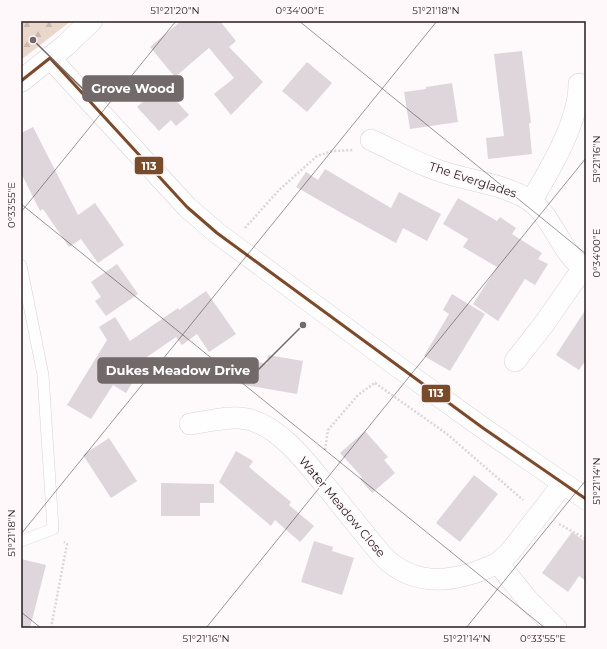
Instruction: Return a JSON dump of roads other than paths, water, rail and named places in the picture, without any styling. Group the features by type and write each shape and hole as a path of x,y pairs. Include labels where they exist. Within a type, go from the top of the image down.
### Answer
{"street":[{"path":"21,81 50,58 91,21"},
{"path":"50,58 187,207 232,244 397,366 563,484 586,498"},
{"name":"The Everglades","path":"531,201 580,114 579,84"},
{"name":"The Everglades","path":"371,140 440,171 522,195 538,208 571,257 584,269"},
{"path":"515,361 584,269"},
{"name":"Water Meadow Close","path":"190,424 240,418 258,423 280,436 320,479 388,562 406,573 418,578 432,580 448,579 468,575 498,563 510,552 563,484"},
{"path":"498,563 527,599 556,628"}],"lane":[{"path":"21,265 43,375 53,529 21,542"}],"place":[{"name":"Grove Wood","path":"33,40"},
{"name":"Dukes Meadow Drive","path":"303,325"}]}
